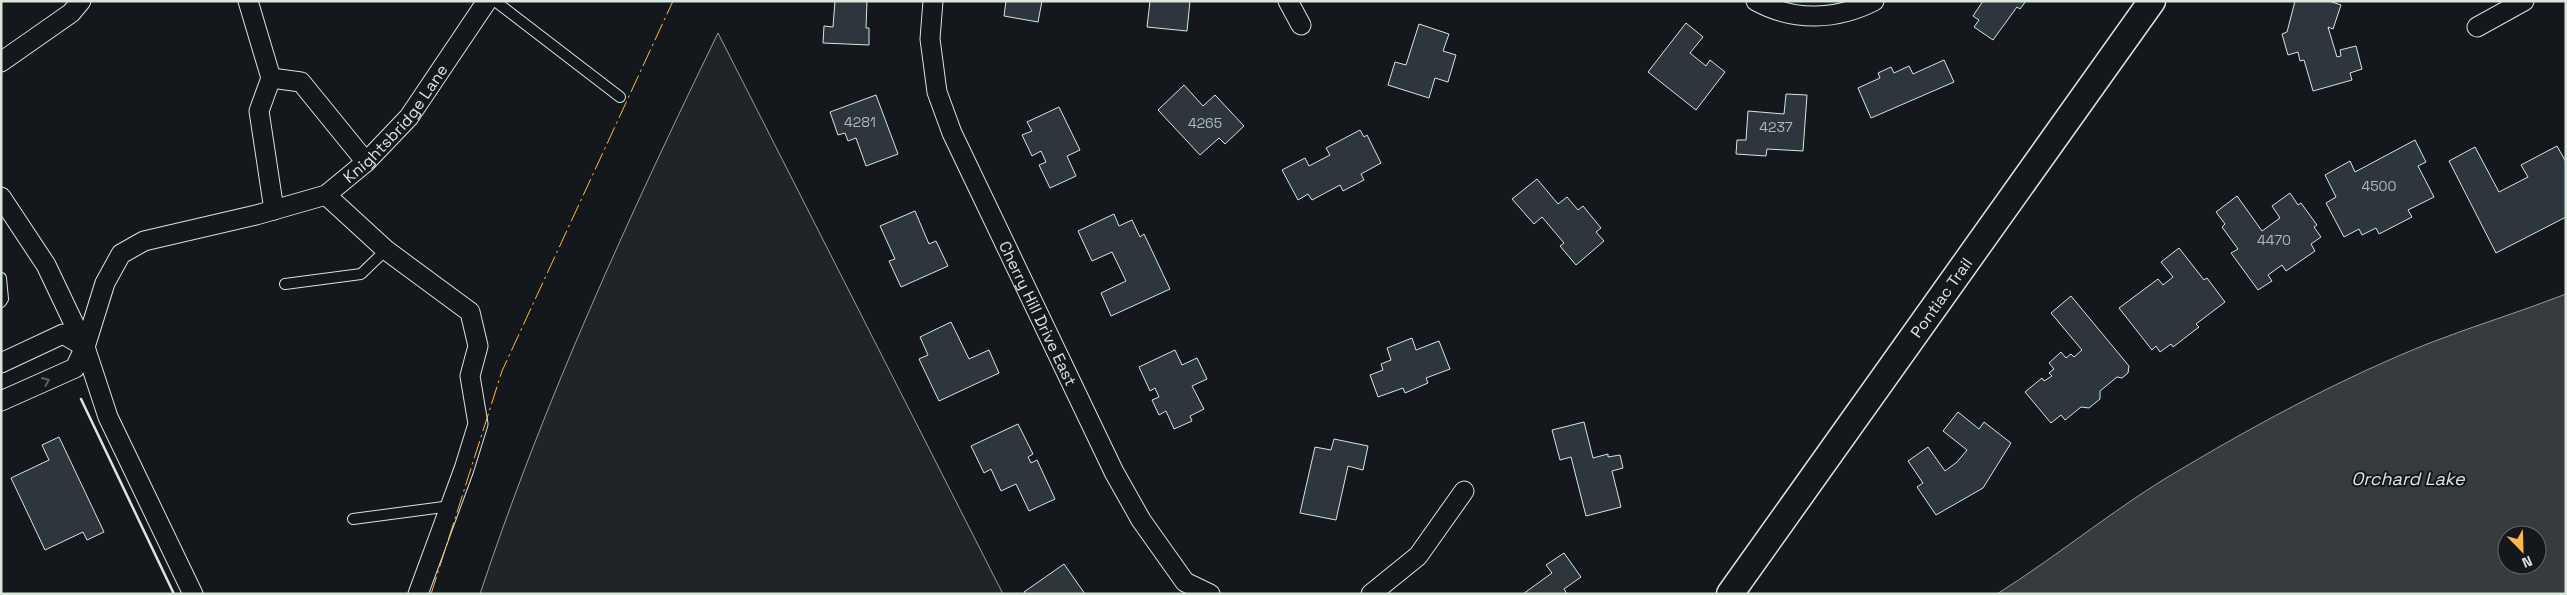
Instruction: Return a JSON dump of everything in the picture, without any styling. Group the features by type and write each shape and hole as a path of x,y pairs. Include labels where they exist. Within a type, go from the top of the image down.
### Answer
{"main road":[{"name":"Pontiac Trail","path":"1730,594 2152,1"}],"street":[{"path":"1,62 71,13 81,1"},
{"path":"248,1 271,78 259,111 274,210"},
{"name":"Knightsbridge Lane","path":"1,401 75,368 85,347 104,283 121,254 144,241 274,210 326,195 366,162 409,117 487,1"},
{"name":"Cherry Hill Drive East","path":"933,1 930,39 937,92 962,157 1114,472 1141,520 1184,582 1210,594"},
{"path":"1288,1 1301,25"},
{"path":"1756,1 1774,11 1802,16 1842,14 1874,1"},
{"path":"2476,27 2524,1"},
{"path":"271,78 301,82 366,162"},
{"path":"326,195 386,250 470,312 478,346 470,376 478,424 451,506 418,594"},
{"path":"1,197 46,265 85,347 108,417 193,594"},
{"path":"1,363 63,334 85,347"},
{"path":"1371,594 1418,556 1464,491"}],"lane":[{"path":"495,1 620,98"},
{"path":"285,284 362,274 386,250"},
{"path":"1,278 3,299 1,302"},
{"path":"353,518 451,506"}],"shaded area":[{"path":"718,33 1003,594 480,594 505,522 560,380 620,240"}],"water":[{"name":"Orchard Lake","path":"2566,294 2566,594 1997,594 2139,495 2217,448 2335,385 2444,337"}],"building":[{"path":"835,1 867,1 866,28 869,28 869,45 823,43 824,26 833,27"},
{"path":"1006,1 1042,1 1038,22 1004,16"},
{"path":"1150,1 1190,1 1187,31 1147,27"},
{"path":"1983,1 2026,1 2020,9 2017,7 1993,40 1974,27 1979,20 1973,16"},
{"path":"2295,1 2329,1 2341,5 2333,29 2328,27 2337,57 2341,56 2340,50 2356,46 2362,69 2350,73 2352,80 2313,91 2304,60 2300,61 2298,52 2288,55 2282,34 2287,32"},
{"path":"1686,23 1703,37 1690,53 1706,66 1710,60 1725,72 1696,110 1648,72"},
{"path":"1419,24 1449,34 1443,51 1456,55 1448,82 1435,78 1429,98 1388,85 1395,62 1406,65"},
{"path":"1944,60 1954,82 1871,118 1858,88 1880,78 1878,73 1891,67 1894,73 1909,66 1913,74"},
{"path":"1184,85 1203,106 1215,95 1244,126 1225,144 1219,138 1200,155 1158,110"},
{"path":"1786,94 1807,95 1803,151 1767,149 1766,156 1736,154 1737,140 1746,140 1748,111 1784,114"},
{"path":"876,95 898,154 866,166 856,138 848,141 845,133 838,135 830,112"},
{"path":"1059,107 1080,150 1067,156 1076,176 1050,188 1039,165 1046,162 1041,151 1032,156 1022,135 1032,131 1027,122"},
{"path":"1360,130 1364,137 1367,135 1381,163 1361,174 1364,180 1343,191 1340,185 1312,200 1308,194 1298,200 1282,170 1305,158 1309,166 1330,155 1326,148"},
{"path":"2415,140 2426,162 2418,166 2434,197 2408,210 2412,217 2379,234 2376,228 2362,235 2359,229 2344,237 2326,203 2336,197 2325,175 2350,161 2355,172"},
{"path":"2557,146 2566,162 2566,217 2496,253 2449,161 2475,147 2499,192 2528,177 2521,165"},
{"path":"1537,179 1558,204 1567,197 1578,210 1583,206 1601,228 1596,232 1604,241 1576,265 1560,246 1564,243 1542,217 1534,224 1512,199"},
{"path":"2290,193 2298,205 2301,203 2317,225 2314,227 2321,237 2311,244 2315,251 2286,271 2282,265 2268,275 2272,281 2258,290 2231,253 2238,249 2222,227 2225,224 2216,212 2237,196 2262,231 2280,218 2272,206"},
{"path":"915,211 929,244 936,241 948,266 901,287 889,261 895,259 880,226"},
{"path":"1114,214 1119,226 1132,220 1140,237 1144,234 1170,289 1111,316 1101,293 1126,281 1112,252 1092,261 1078,231"},
{"path":"2179,248 2204,280 2207,278 2225,302 2196,324 2199,327 2173,347 2171,344 2160,352 2156,346 2152,350 2119,308 2158,279 2163,285 2173,277 2161,262"},
{"path":"2071,296 2129,366 2128,373 2122,378 2117,377 2100,391 2100,399 2089,408 2081,407 2065,420 2061,415 2051,423 2025,392 2042,378 2044,381 2052,376 2049,373 2054,369 2049,363 2061,352 2066,358 2071,354 2074,357 2082,350 2051,313"},
{"path":"951,322 969,359 989,350 999,373 939,401 919,359 928,355 920,337"},
{"path":"1412,338 1416,350 1439,341 1450,369 1426,378 1428,383 1405,393 1403,388 1378,397 1370,375 1383,370 1381,364 1391,360 1387,348"},
{"path":"1175,350 1182,365 1197,358 1207,379 1192,386 1204,409 1190,416 1192,421 1174,429 1166,411 1159,415 1152,400 1159,397 1155,388 1150,391 1139,367"},
{"path":"1958,412 1979,429 1984,422 2011,443 1983,488 1936,515 1917,487 1923,483 1908,461 1928,447 1945,471 1957,462 1967,450 1943,431"},
{"path":"1584,422 1593,458 1608,454 1608,457 1620,455 1623,468 1612,471 1621,507 1586,516 1571,457 1560,460 1552,430"},
{"path":"1018,424 1033,454 1028,457 1031,463 1037,460 1055,499 1029,511 1016,484 1001,491 991,469 984,473 971,446"},
{"path":"59,437 104,532 87,540 83,532 45,550 11,478 49,460 42,445"},
{"path":"1334,439 1368,446 1363,470 1348,466 1336,520 1300,513 1315,447 1331,450"},
{"path":"1564,553 1581,577 1564,589 1567,594 1523,594 1552,573 1546,565"},
{"path":"1064,564 1085,594 1025,594 1024,592"}],"wall":[{"path":"81,399 174,594"}],"power":[{"path":"431,594 502,371 673,1"}]}
